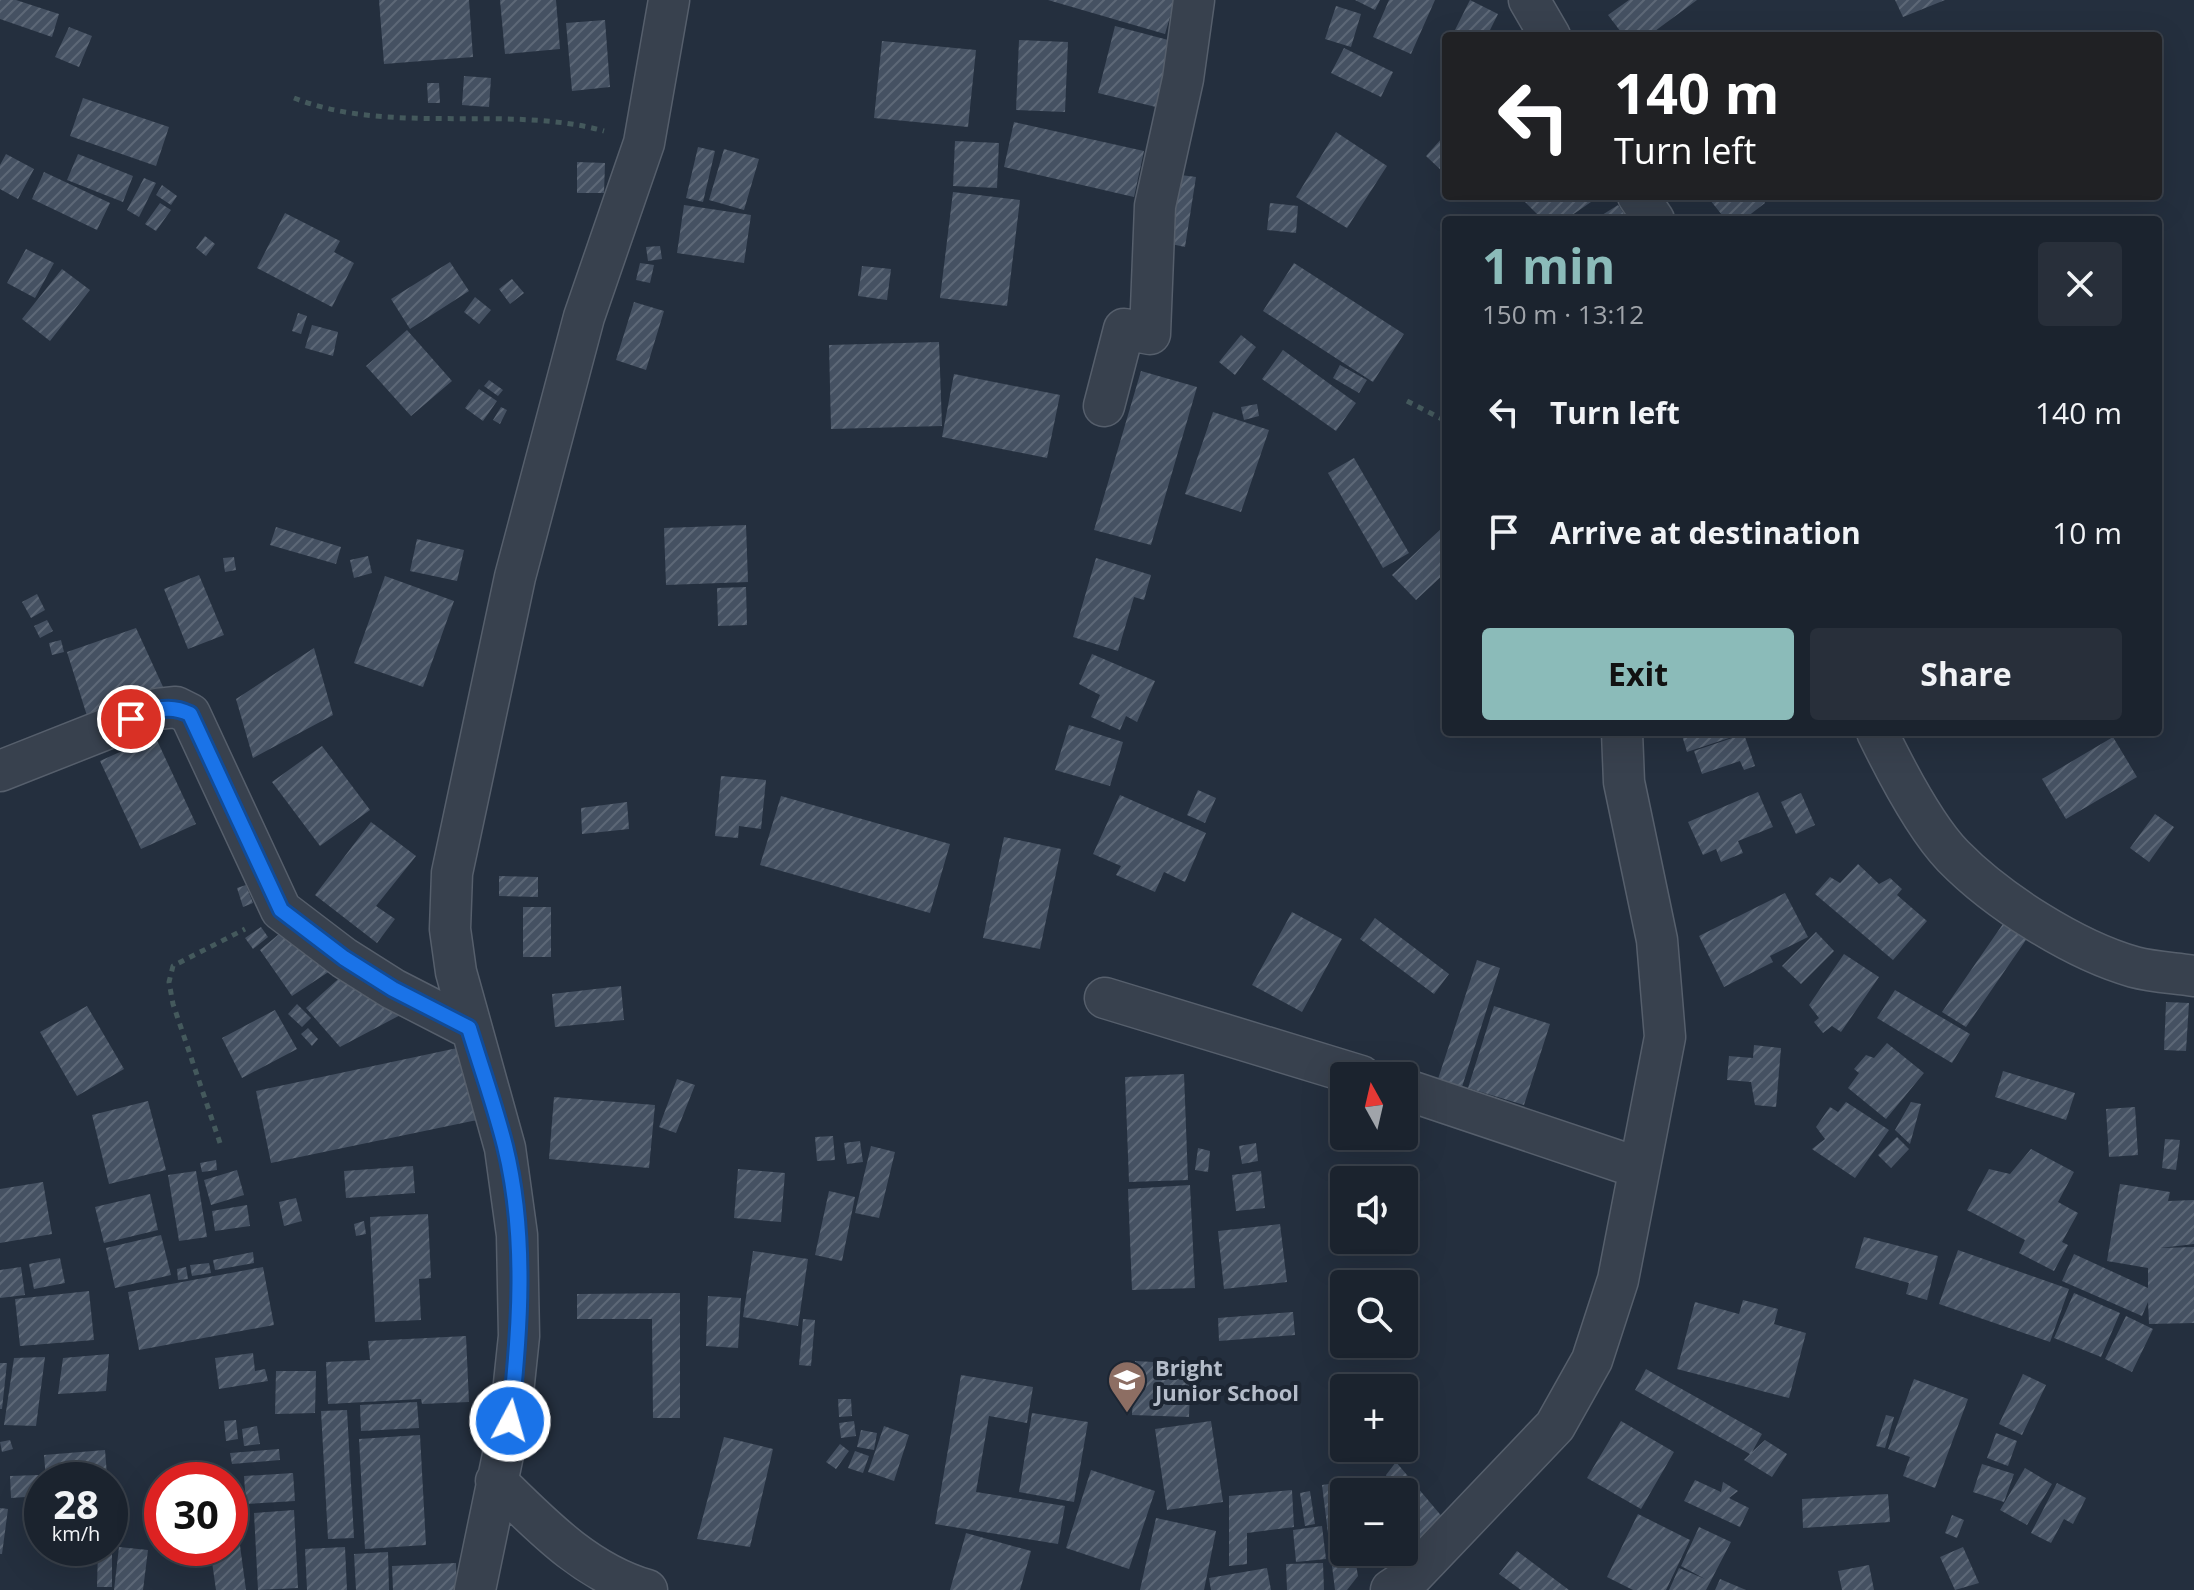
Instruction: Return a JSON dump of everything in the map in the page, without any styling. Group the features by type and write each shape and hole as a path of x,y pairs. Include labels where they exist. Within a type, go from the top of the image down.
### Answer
{"street":[{"path":"475,1590 510,1421 519,1336 517,1235 505,1148 469,1028 450,929 452,873 470,775 515,577 584,317 644,143 669,0"},
{"path":"1104,406 1124,329 1150,334 1155,206 1183,79 1194,0"},
{"path":"0,771 157,709 176,707 190,714 281,910 344,958 393,989 469,1028"},
{"path":"1391,1590 1412,1576 1555,1426 1592,1360 1618,1280 1665,1037 1657,940 1624,782 1622,736"},
{"path":"1879,736 1897,773 1952,855 1998,895 2053,932 2133,967 2194,976"},
{"path":"1105,998 1330,1067"},
{"path":"1418,1094 1639,1168"},
{"path":"496,1481 560,1542 617,1581 647,1590"}],"path":[{"path":"294,98 324,110 445,120 578,124 644,143"},
{"path":"1407,401 1442,419"},
{"path":"220,1143 173,1004 169,982 173,966 281,910"}],"building":[{"path":"0,0 16,0 59,14 52,37 0,19"},
{"path":"379,0 469,0 473,57 384,64"},
{"path":"500,0 556,0 560,49 505,54"},
{"path":"1048,0 1175,0 1165,34"},
{"path":"1355,0 1380,0 1375,10"},
{"path":"1389,0 1435,0 1411,54 1373,37"},
{"path":"1470,0 1498,14 1489,32 1454,32"},
{"path":"1629,0 1697,0 1656,32 1621,32 1608,15"},
{"path":"1895,0 1945,0 1903,17"},
{"path":"1336,6 1361,14 1351,47 1325,39"},
{"path":"605,20 610,87 572,91 566,23"},
{"path":"1115,26 1172,41 1156,107 1098,93"},
{"path":"69,27 92,36 79,67 55,57"},
{"path":"1019,40 1068,42 1065,112 1016,110"},
{"path":"882,41 976,50 968,127 874,118"},
{"path":"1344,48 1393,72 1381,97 1331,73"},
{"path":"464,76 491,78 489,107 462,105"},
{"path":"427,83 439,83 440,103 428,103"},
{"path":"83,98 169,127 156,166 70,136"},
{"path":"1014,122 1144,151 1134,197 1004,167"},
{"path":"1336,132 1387,166 1347,228 1296,197"},
{"path":"1442,138 1442,171 1426,156"},
{"path":"955,141 999,143 997,188 953,186"},
{"path":"698,147 715,151 703,202 686,198"},
{"path":"724,149 759,159 744,210 709,200"},
{"path":"6,154 34,169 18,199 0,189 0,165"},
{"path":"78,154 133,176 123,202 67,180"},
{"path":"577,162 605,163 604,193 577,193"},
{"path":"44,172 110,203 97,230 32,199"},
{"path":"1173,174 1196,177 1185,247 1162,242"},
{"path":"144,178 156,183 139,217 127,210"},
{"path":"162,185 177,196 171,205 156,195"},
{"path":"953,192 1020,200 1007,306 940,298"},
{"path":"1523,200 1591,202 1571,216 1539,216"},
{"path":"1710,200 1763,200 1765,203 1748,216 1723,216"},
{"path":"160,203 171,210 156,231 145,224"},
{"path":"1270,203 1298,206 1296,233 1267,230"},
{"path":"684,205 751,215 744,263 677,253"},
{"path":"1618,205 1625,216 1600,216"},
{"path":"285,213 340,241 334,252 354,263 332,307 257,268"},
{"path":"205,236 215,244 206,256 196,248"},
{"path":"660,246 662,259 648,261 646,247"},
{"path":"26,249 54,263 35,298 7,283"},
{"path":"450,262 469,291 410,329 391,299"},
{"path":"640,263 654,265 650,283 636,280"},
{"path":"1294,263 1404,334 1373,382 1263,311"},
{"path":"862,266 891,269 887,300 858,296"},
{"path":"62,269 90,290 50,341 22,319"},
{"path":"512,279 524,293 510,304 499,289"},
{"path":"475,297 491,310 479,324 464,312"},
{"path":"634,302 664,311 646,370 616,360"},
{"path":"298,313 307,316 301,334 292,331"},
{"path":"312,325 338,332 333,356 305,348"},
{"path":"407,330 452,381 411,416 366,366"},
{"path":"1241,335 1256,347 1235,375 1219,362"},
{"path":"939,342 942,426 831,429 829,345"},
{"path":"1283,350 1356,403 1336,431 1262,379"},
{"path":"1340,365 1367,380 1359,393 1333,378"},
{"path":"1141,371 1197,387 1151,545 1094,530"},
{"path":"954,374 1060,395 1047,458 942,437"},
{"path":"489,380 503,390 498,396 484,386"},
{"path":"479,389 497,401 483,421 465,408"},
{"path":"1257,404 1259,416 1244,420 1241,407"},
{"path":"501,407 507,410 500,424 493,420"},
{"path":"1213,412 1269,430 1241,512 1185,494"},
{"path":"1354,458 1409,553 1383,568 1328,473"},
{"path":"746,525 748,582 666,585 664,528"},
{"path":"276,527 341,547 336,564 270,545"},
{"path":"1442,528 1442,576 1416,600 1392,575"},
{"path":"417,539 464,550 457,581 410,571"},
{"path":"368,556 372,573 354,578 350,560"},
{"path":"234,557 236,570 225,572 223,558"},
{"path":"1096,558 1151,575 1144,600 1134,597 1118,651 1073,637"},
{"path":"199,575 224,635 188,649 164,589"},
{"path":"385,576 454,601 423,687 354,663"},
{"path":"746,587 747,625 718,626 717,588"},
{"path":"37,594 45,610 31,618 22,602"},
{"path":"47,620 53,631 40,638 34,626"},
{"path":"136,628 164,689 88,719 67,652"},
{"path":"61,640 64,652 52,655 49,643"},
{"path":"314,648 333,715 253,758 236,699"},
{"path":"1092,654 1155,681 1137,722 1126,716 1120,730 1091,717 1100,695 1079,684"},
{"path":"1069,725 1123,742 1110,786 1055,770"},
{"path":"155,736 196,824 141,849 100,761"},
{"path":"1682,736 1735,736 1687,752"},
{"path":"1745,736 1755,766 1744,770 1740,761 1702,774 1694,751"},
{"path":"2113,737 2137,777 2066,819 2042,779"},
{"path":"322,746 370,810 320,846 272,782"},
{"path":"721,776 766,780 761,829 739,826 738,838 715,836"},
{"path":"1198,790 1216,798 1205,823 1187,815"},
{"path":"1758,792 1773,827 1738,841 1743,853 1721,862 1716,849 1703,855 1688,822"},
{"path":"1801,793 1815,825 1796,834 1781,802"},
{"path":"1120,795 1206,833 1185,882 1164,872 1155,892 1116,875 1121,866 1093,854"},
{"path":"781,796 950,844 930,913 760,865"},
{"path":"627,802 629,829 582,834 581,808"},
{"path":"2155,814 2174,827 2149,862 2130,848"},
{"path":"371,822 416,856 376,906 395,919 377,943 315,895"},
{"path":"1004,837 1061,849 1040,949 983,938"},
{"path":"1858,864 1879,884 1890,878 1902,889 1897,895 1927,921 1893,960 1815,894 1830,877 1840,883"},
{"path":"499,876 538,877 538,897 499,896"},
{"path":"246,885 253,903 243,907 237,888"},
{"path":"1785,893 1808,937 1770,956 1773,962 1724,987 1699,936"},
{"path":"523,907 551,907 551,957 523,957"},
{"path":"1292,912 1342,939 1302,1012 1252,985"},
{"path":"1375,918 1449,974 1434,994 1360,939"},
{"path":"2005,921 2028,937 1966,1027 1942,1012"},
{"path":"291,924 330,971 292,996 260,950"},
{"path":"261,927 268,937 253,949 245,938"},
{"path":"1816,932 1834,951 1801,984 1782,966"},
{"path":"1844,954 1879,977 1841,1032 1832,1026 1823,1033 1814,1022 1819,1018 1809,1005"},
{"path":"1477,960 1500,968 1461,1090 1437,1082"},
{"path":"345,973 406,1012 340,1047 306,1008"},
{"path":"621,986 624,1020 555,1027 552,994"},
{"path":"1895,990 1970,1034 1952,1063 1877,1018"},
{"path":"2166,1002 2189,1003 2186,1051 2164,1050"},
{"path":"297,1004 311,1018 302,1027 288,1014"},
{"path":"87,1006 124,1069 77,1096 40,1032"},
{"path":"1494,1006 1550,1024 1524,1105 1468,1088"},
{"path":"275,1010 297,1049 242,1078 222,1038"},
{"path":"308,1028 318,1039 312,1046 301,1034"},
{"path":"1887,1043 1924,1073 1886,1119 1848,1088 1859,1073 1854,1069 1866,1055 1874,1058"},
{"path":"1754,1045 1781,1048 1776,1107 1755,1105 1751,1082 1727,1080 1729,1056 1753,1058"},
{"path":"462,1047 477,1120 271,1163 256,1091"},
{"path":"2003,1071 2075,1093 2066,1120 1995,1097"},
{"path":"1184,1074 1188,1180 1129,1182 1125,1077"},
{"path":"677,1079 695,1085 676,1133 659,1127"},
{"path":"554,1097 655,1105 649,1168 549,1159"},
{"path":"148,1101 166,1170 109,1184 92,1115"},
{"path":"1846,1102 1889,1130 1855,1178 1812,1149 1825,1139 1816,1127 1830,1107 1838,1112"},
{"path":"1911,1102 1921,1104 1910,1144 1895,1130"},
{"path":"2135,1107 2138,1155 2109,1157 2106,1109"},
{"path":"833,1136 835,1160 817,1161 815,1137"},
{"path":"1897,1137 1909,1149 1891,1168 1878,1155"},
{"path":"2165,1139 2180,1140 2176,1170 2162,1168"},
{"path":"860,1141 863,1162 847,1164 844,1143"},
{"path":"1256,1143 1258,1161 1242,1164 1239,1146"},
{"path":"871,1146 895,1152 879,1218 855,1213"},
{"path":"1198,1148 1210,1151 1208,1172 1195,1170"},
{"path":"2031,1149 2074,1172 2058,1202 2078,1213 2062,1242 2068,1245 2054,1271 2019,1253 2025,1240 1967,1210 1989,1169 2010,1174"},
{"path":"216,1160 217,1170 202,1172 200,1163"},
{"path":"413,1166 415,1193 346,1198 344,1171"},
{"path":"738,1169 785,1173 781,1222 734,1218"},
{"path":"237,1170 244,1195 211,1205 204,1180"},
{"path":"196,1171 207,1237 179,1241 168,1175"},
{"path":"1261,1171 1265,1208 1236,1211 1232,1175"},
{"path":"43,1182 52,1234 0,1243 0,1189"},
{"path":"2120,1184 2170,1192 2168,1201 2194,1200 2194,1244 2160,1248 2194,1247 2194,1323 2149,1324 2148,1302 2142,1316 2062,1281 2074,1254 2148,1288 2148,1268 2107,1261"},
{"path":"1190,1185 1195,1288 1132,1290 1128,1189"},
{"path":"829,1191 855,1197 842,1261 815,1255"},
{"path":"150,1194 158,1230 104,1243 95,1207"},
{"path":"296,1198 302,1221 284,1226 279,1202"},
{"path":"247,1205 250,1226 215,1231 212,1211"},
{"path":"428,1214 431,1278 419,1279 421,1320 375,1322 370,1217"},
{"path":"364,1221 366,1234 356,1236 354,1224"},
{"path":"1280,1224 1287,1282 1224,1289 1218,1231"},
{"path":"161,1235 171,1275 115,1288 106,1248"},
{"path":"1864,1237 1938,1256 1927,1300 1906,1294 1909,1283 1855,1268"},
{"path":"1958,1250 2069,1289 2050,1342 1939,1304"},
{"path":"753,1251 808,1259 798,1326 743,1317"},
{"path":"253,1252 254,1263 215,1270 213,1260"},
{"path":"60,1258 65,1283 34,1289 29,1264"},
{"path":"209,1263 211,1273 192,1276 190,1265"},
{"path":"21,1267 25,1295 0,1298 0,1270"},
{"path":"186,1267 188,1279 178,1280 177,1269"},
{"path":"263,1267 274,1325 139,1350 128,1292"},
{"path":"89,1291 94,1340 20,1346 15,1299"},
{"path":"680,1293 680,1418 653,1418 652,1319 577,1319 577,1294"},
{"path":"2074,1293 2120,1313 2101,1357 2054,1338"},
{"path":"708,1296 741,1298 738,1348 706,1346"},
{"path":"1743,1300 1778,1309 1774,1324 1806,1333 1789,1398 1677,1369 1695,1302 1739,1314"},
{"path":"1293,1312 1295,1335 1219,1341 1218,1318"},
{"path":"2126,1316 2153,1329 2132,1372 2105,1359"},
{"path":"803,1319 815,1320 811,1366 799,1365"},
{"path":"466,1336 469,1402 422,1404 421,1399 328,1404 326,1362 370,1360 368,1341"},
{"path":"253,1353 255,1371 265,1369 268,1381 219,1389 215,1358"},
{"path":"109,1354 106,1391 58,1394 63,1358"},
{"path":"45,1357 36,1426 4,1425 14,1358"},
{"path":"1135,1361 1191,1364 1189,1417 1132,1415"},
{"path":"0,1363 7,1363 2,1409 0,1409"},
{"path":"1646,1369 1762,1434 1752,1452 1765,1440 1787,1454 1772,1477 1744,1460 1750,1454 1635,1390"},
{"path":"276,1371 316,1371 315,1413 275,1414"},
{"path":"2023,1374 2046,1385 2022,1435 1999,1424"},
{"path":"961,1375 1033,1387 1027,1423 989,1416 976,1492 1065,1506 1058,1544 935,1524"},
{"path":"1914,1379 1968,1399 1935,1488 1903,1476 1910,1457 1888,1449"},
{"path":"838,1399 851,1399 852,1416 839,1417"},
{"path":"417,1402 419,1428 361,1431 360,1405"},
{"path":"347,1410 354,1538 328,1539 321,1411"},
{"path":"1032,1413 1088,1422 1074,1502 1019,1492"},
{"path":"1886,1415 1894,1417 1885,1448 1876,1446"},
{"path":"236,1420 238,1439 226,1441 224,1421"},
{"path":"854,1421 856,1436 841,1438 839,1423"},
{"path":"1211,1421 1223,1502 1167,1510 1155,1429"},
{"path":"1621,1421 1674,1452 1641,1509 1587,1478"},
{"path":"257,1426 260,1444 244,1446 242,1429"},
{"path":"884,1426 909,1435 894,1481 868,1472"},
{"path":"861,1430 877,1433 874,1450 857,1447"},
{"path":"1996,1433 2017,1441 2008,1466 1987,1458"},
{"path":"420,1435 426,1545 365,1549 359,1439"},
{"path":"724,1437 773,1449 750,1547 697,1539"},
{"path":"10,1440 13,1449 2,1452 0,1442"},
{"path":"840,1444 849,1451 836,1469 826,1462"},
{"path":"279,1449 280,1460 232,1462 230,1453"},
{"path":"105,1450 106,1462 45,1462 44,1455"},
{"path":"855,1451 869,1456 863,1473 848,1468"},
{"path":"1396,1462 1409,1478 1387,1478"},
{"path":"1982,1464 2014,1474 2004,1502 1973,1492"},
{"path":"2025,1468 2052,1484 2027,1525 2000,1510"},
{"path":"1091,1470 1155,1491 1129,1569 1066,1548"},
{"path":"293,1473 295,1501 248,1504 248,1476"},
{"path":"10,1476 24,1476 24,1497 11,1498"},
{"path":"1695,1480 1721,1492 1723,1482 1738,1491 1729,1498 1749,1508 1740,1527 1684,1501"},
{"path":"2057,1483 2086,1498 2073,1524 2064,1519 2051,1543 2031,1533"},
{"path":"1330,1484 1330,1550 1322,1485"},
{"path":"1418,1488 1444,1519 1418,1540"},
{"path":"1292,1490 1294,1527 1247,1533 1247,1564 1229,1566 1229,1496"},
{"path":"1310,1491 1315,1524 1305,1526 1300,1493"},
{"path":"1888,1494 1890,1522 1803,1528 1802,1499"},
{"path":"0,1508 8,1509 2,1554 0,1554"},
{"path":"294,1510 298,1588 258,1590 254,1513"},
{"path":"1638,1514 1690,1540 1666,1590 1633,1590 1607,1577"},
{"path":"1952,1515 1964,1520 1957,1538 1945,1533"},
{"path":"1156,1518 1216,1531 1204,1590 1140,1590"},
{"path":"1322,1526 1326,1559 1296,1562 1293,1530"},
{"path":"1699,1527 1731,1542 1706,1590 1669,1590 1679,1568 1705,1579 1681,1566"},
{"path":"966,1533 1031,1551 1020,1590 950,1590"},
{"path":"345,1547 347,1590 307,1590 305,1549"},
{"path":"1963,1547 1979,1583 1955,1590 1940,1557"},
{"path":"128,1548 144,1550 146,1566 143,1590 114,1590 117,1566 128,1566"},
{"path":"1517,1551 1569,1590 1521,1590 1499,1574"},
{"path":"388,1552 389,1590 356,1590 354,1554"},
{"path":"456,1563 457,1590 393,1590 392,1566"},
{"path":"1323,1563 1324,1590 1287,1590 1286,1564"},
{"path":"1869,1565 1874,1590 1842,1590 1838,1571"},
{"path":"98,1566 112,1566 112,1587 97,1587"},
{"path":"213,1566 243,1566 246,1590 216,1590"},
{"path":"1332,1566 1356,1566 1358,1576 1347,1590 1335,1590"},
{"path":"1267,1568 1271,1590 1211,1590 1209,1578"},
{"path":"1720,1579 1746,1590 1715,1590"}],"place":[{"name":"Bright Junior School","path":"1127,1414"}],"route":[{"path":"131,719 157,709 176,707 190,714 230,793 281,910 344,958 393,989 469,1028 505,1148 517,1235 519,1336 510,1421"}]}
